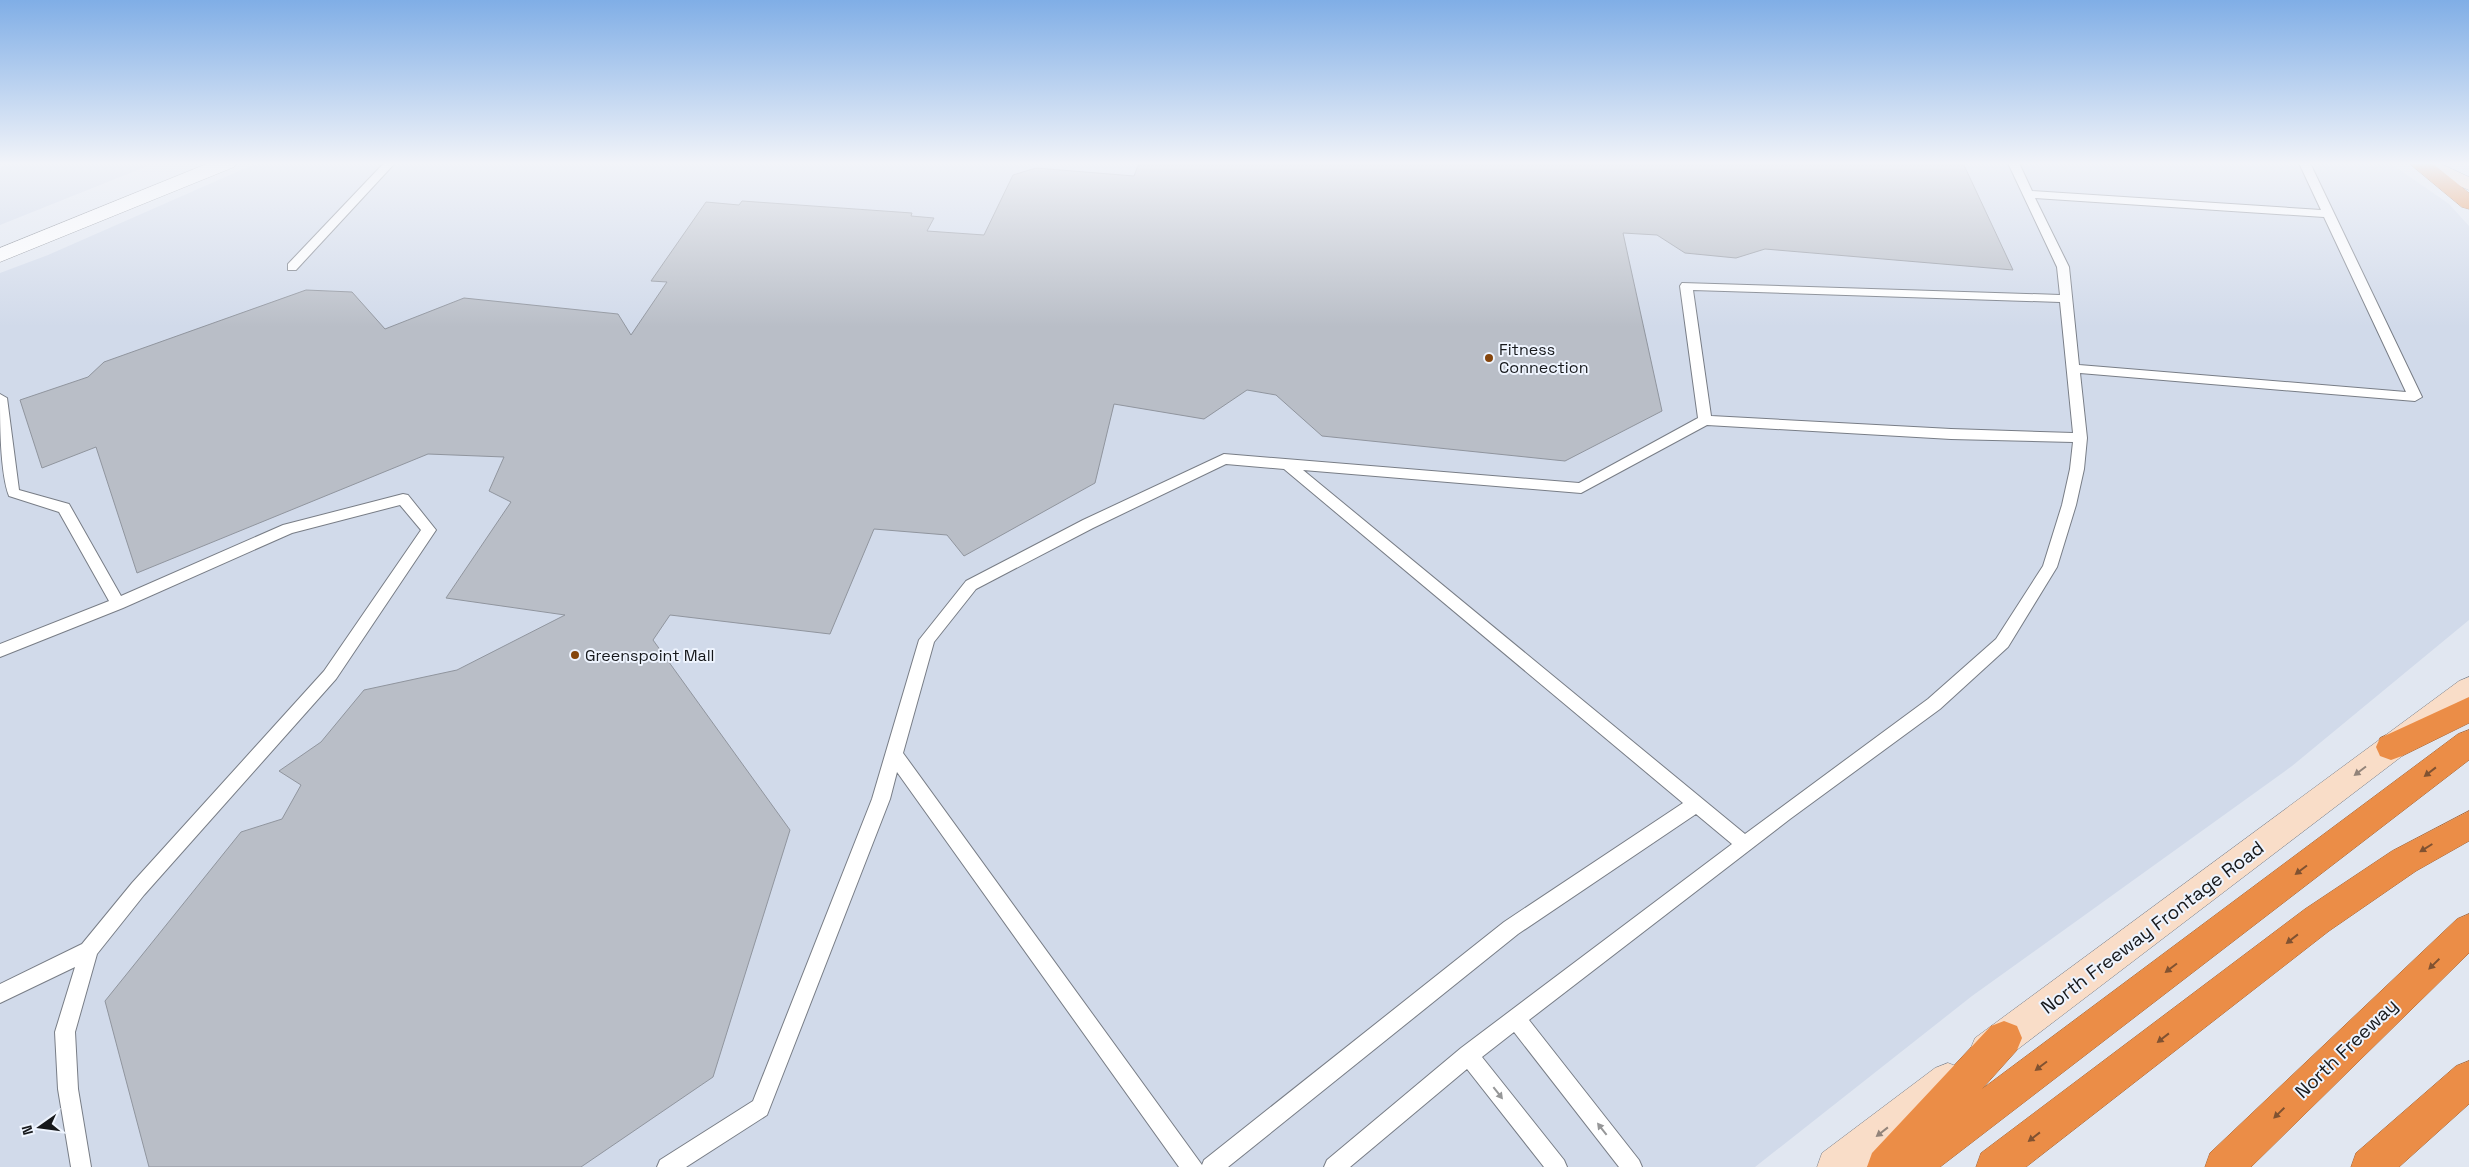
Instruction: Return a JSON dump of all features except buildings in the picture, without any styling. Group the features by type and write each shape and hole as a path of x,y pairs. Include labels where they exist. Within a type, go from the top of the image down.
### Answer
{"highway":[{"path":"2391,748 2469,709"},
{"path":"1909,1167 2469,742"},
{"path":"1995,1167 2317,920 2404,861 2469,825"},
{"name":"North Freeway","path":"2224,1167 2469,930"},
{"path":"1886,1167 2004,1038"},
{"path":"2370,1167 2469,1078"}],"main road":[{"name":"North Freeway Frontage Road","path":"1836,1167 2004,1038 2469,689"}],"street":[{"path":"0,238 54,217"},
{"path":"0,256 94,217"}],"lane":[{"path":"292,268 339,217"},
{"path":"1334,1167 1468,1055 1746,845 1784,814 1934,704 2002,643 2050,567 2069,506 2077,469 2080,438 2063,267 2039,217"},
{"path":"2072,368 2415,397 2329,217"},
{"path":"1705,420 1686,286 2066,299"},
{"path":"0,398 11,486 14,493 64,508 118,604"},
{"path":"667,1167 760,1108 881,799 927,640 971,584 1088,524 1224,459 1581,488 1705,420 1951,434 2080,438"},
{"path":"1287,464 1746,845"},
{"path":"0,650 118,604 288,529 403,499 429,530 330,675 138,889 89,950 65,1032 68,1089 81,1167"},
{"path":"895,755 1192,1167"},
{"path":"1211,1167 1511,928 1696,804"},
{"path":"0,994 89,950"},
{"path":"1516,1018 1632,1167"},
{"path":"1468,1055 1557,1167"}],"shaded area":[{"path":"0,217 19,217 0,225"},
{"path":"133,217 2461,217 2469,226 2469,620 2292,766 1972,996 1755,1167 0,1167 0,273 48,255"}],"place":[{"name":"Fitness Connection","path":"1489,358"},
{"name":"Greenspoint Mall","path":"575,655"}]}
